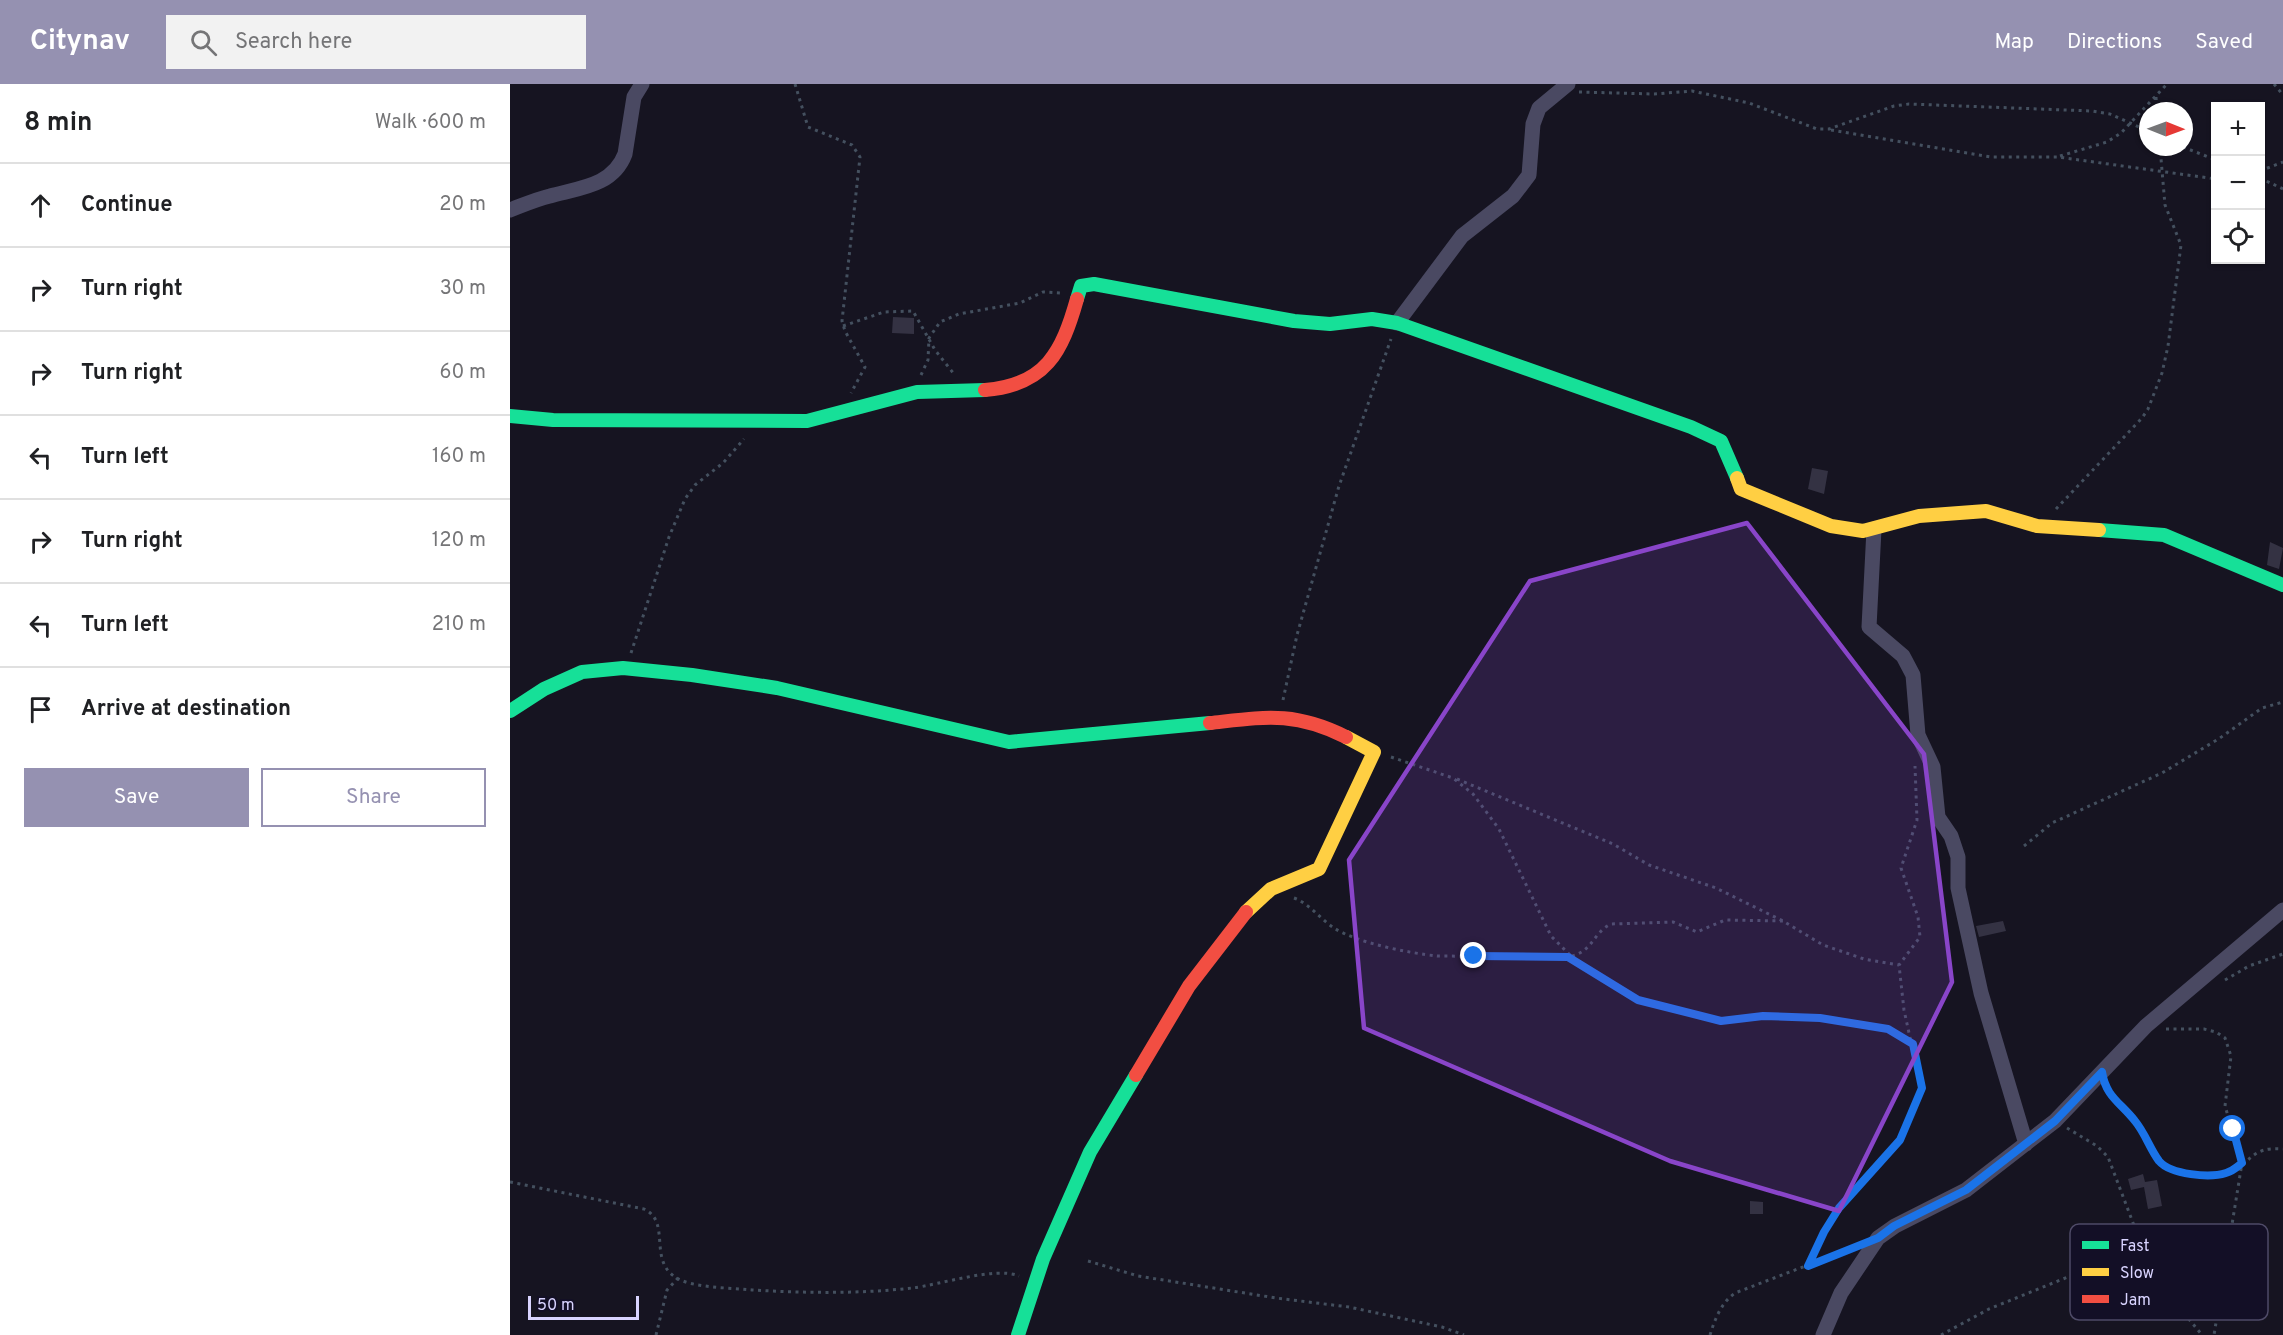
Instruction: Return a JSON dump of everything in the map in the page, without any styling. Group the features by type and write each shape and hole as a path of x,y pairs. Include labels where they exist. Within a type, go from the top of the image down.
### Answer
{"street":[{"path":"510,210 548,196 594,185 611,175 622,163 626,154 634,97 642,84"},
{"path":"1397,323 1462,236 1513,196 1529,175 1533,124 1539,108 1550,97 1565,88"},
{"path":"510,416 554,420 807,421 840,417 908,393 931,389 969,391 1014,385 1048,366 1061,349 1081,286 1094,284 1294,321 1330,324 1372,319 1397,323 1485,352 1569,386 1691,427 1721,441 1741,489 1831,526 1863,531 1919,516 1986,511 2037,526 2164,535 2283,585"},
{"path":"1874,529 1869,627 1908,663 1913,675 1918,735 1922,748 1933,767 1938,817 1951,836 1958,857 1958,888 1981,993 2025,1144"},
{"path":"510,711 526,700 584,671 625,669 686,674 794,690 973,737 1009,742 1280,716 1296,717 1320,724 1374,752 1319,869 1271,889 1250,907 1189,986 1171,1015 1090,1152 1064,1210 1018,1335"},
{"path":"1824,1335 1841,1293 1878,1238 1894,1226 1966,1190 2055,1121 2143,1029 2283,910"}],"path":[{"path":"795,84 808,127 852,145 860,156 843,326 865,367 840,417"},
{"path":"2058,157 2107,142 2131,123 2167,84"},
{"path":"2274,84 2283,95"},
{"path":"1565,88 1654,94 1692,91 1749,103 1793,122 1817,129 1829,129 1990,157 2058,157 2211,177"},
{"path":"2156,97 2156,102"},
{"path":"1829,129 1894,106 1909,104 2092,111 2110,114 2139,127"},
{"path":"2193,151 2211,158"},
{"path":"2037,526 2070,498 2142,418 2148,409 2162,373 2169,346 2181,245 2165,205 2161,156"},
{"path":"2265,169 2283,162"},
{"path":"2265,181 2283,189"},
{"path":"908,393 928,360 929,338 940,322 949,317 1009,307 1043,292 1062,293 1081,286"},
{"path":"843,326 884,312 909,310 916,315 949,368 969,391"},
{"path":"1280,716 1297,635 1339,486 1397,323"},
{"path":"625,669 669,537 689,492 723,463 744,439 767,421"},
{"path":"2024,846 2052,823 2162,773 2220,738 2262,708 2283,702"},
{"path":"1808,1266 1824,1232 1839,1208 1900,1140 1922,1088 1904,1010 1899,965 1920,937 1918,917 1901,868 1916,829 1914,772 1922,748"},
{"path":"1374,752 1453,778 1613,844 1649,865 1716,888 1783,921 1822,945 1864,959 1899,965"},
{"path":"1453,778 1473,794 1499,829 1551,936 1568,957 1638,1000 1721,1021 1763,1016 1820,1018 1888,1029 1913,1044"},
{"path":"1271,889 1302,901 1334,928 1355,937 1416,954 1568,957 1585,951 1604,928 1611,924 1673,922 1697,932 1725,920 1783,921"},
{"path":"2143,1029 2204,1029 2225,1038 2231,1056 2225,1106 2242,1163 2232,1224"},
{"path":"2102,1072 2107,1092 2122,1104 2139,1125 2160,1161 2172,1169 2195,1174 2224,1174 2266,1148 2283,1149"},
{"path":"2055,1121 2097,1146 2108,1157 2135,1224"},
{"path":"510,1182 644,1209 653,1213 658,1220 658,1249 663,1262 678,1278 688,1283 738,1289 842,1293 912,1288 1006,1272 1017,1275 1032,1292"},
{"path":"1710,1335 1715,1318 1728,1298 1878,1238"},
{"path":"1088,1261 1138,1276 1349,1307 1442,1327 1464,1335"},
{"path":"1941,1335 1989,1309 2070,1276"},
{"path":"656,1335 667,1290 678,1278"},
{"path":"2190,1320 2202,1335"},
{"path":"2214,1335 2216,1320"}],"highlighted area":[{"path":"1747,523 1924,754 1952,982 1839,1211 1670,1161 1364,1028 1349,860 1530,581"}],"building":[{"path":"893,317 914,318 914,334 892,333"},
{"path":"1812,468 1828,471 1824,494 1808,489"},
{"path":"2270,542 2283,548 2279,569 2267,565"},
{"path":"2003,921 2006,931 1979,937 1976,926"},
{"path":"2143,1174 2145,1182 2157,1180 2162,1206 2148,1209 2144,1187 2131,1190 2128,1179"},
{"path":"1750,1201 1763,1202 1763,1214 1750,1214"}],"traffic: fast":[{"path":"1077,299 1081,286 1094,284 1294,321 1330,324 1372,319 1397,323 1691,427 1721,441 1737,478"},
{"path":"510,416 553,420 807,421 917,392 985,390"},
{"path":"2099,530 2164,535 2283,585"},
{"path":"510,711 544,689 582,672 623,668 692,675 777,688 1009,742 1210,723"},
{"path":"1018,1335 1043,1259 1090,1152 1136,1075"}],"traffic: slow":[{"path":"1737,478 1741,489 1831,526 1863,531 1919,516 1986,511 2037,526 2099,530"},
{"path":"1246,912 1271,889 1319,869 1374,752 1346,737"}],"traffic: jam":[{"path":"985,390 1006,387 1037,373 1057,350 1065,335 1077,299"},
{"path":"1210,723 1279,718 1311,723 1346,737"},
{"path":"1136,1075 1189,986 1246,912"}],"route":[{"path":"1474,956 1568,957 1638,1000 1721,1021 1763,1016 1820,1018 1888,1029 1913,1044 1922,1088 1900,1140 1839,1208 1824,1232 1808,1266 1878,1238 1894,1226 1966,1190 2055,1121 2102,1072 2107,1092 2122,1104 2139,1125 2160,1161 2172,1169 2195,1174 2224,1174 2234,1170 2242,1163 2233,1129"}]}
